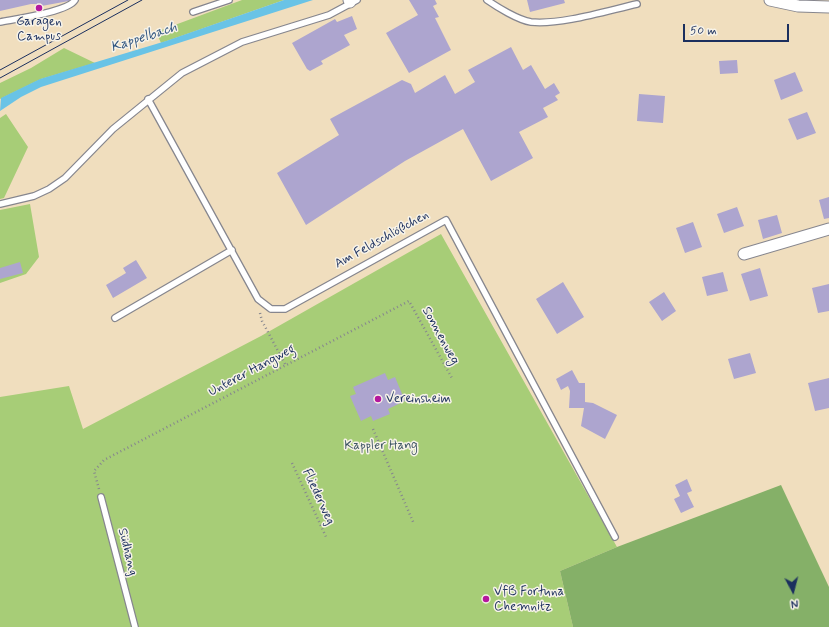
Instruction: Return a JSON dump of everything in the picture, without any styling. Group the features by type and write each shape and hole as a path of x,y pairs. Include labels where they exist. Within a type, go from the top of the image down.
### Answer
{"street":[{"path":"770,0 798,6 829,7"},
{"path":"744,254 829,229"}],"lane":[{"path":"0,22 62,8 73,3 75,0"},
{"path":"193,12 229,0"},
{"path":"487,0 498,8 530,22 559,20 637,4"},
{"path":"0,204 34,196 49,189 65,178 113,129 148,99 182,73 242,42 329,15 352,1"},
{"path":"148,99 258,299"},
{"name":"Am Feldschlößchen","path":"258,299 271,309 285,309 446,220 615,537"},
{"path":"115,318 232,250"},
{"name":"Südhang","path":"101,497 135,627"}],"path":[{"path":"258,299 262,321 285,364"},
{"name":"Unterer Hangweg","path":"101,497 94,471 104,460 285,364 409,301"},
{"name":"Sonnenweg","path":"409,301 453,380"},
{"path":"372,429 414,524"},
{"name":"Fliederweg","path":"292,462 327,539"}],"green space":[{"path":"242,0 284,0 161,43 156,32"},
{"path":"64,48 95,63 41,79 0,99 0,83 31,68"},
{"path":"6,114 28,147 4,198 0,199 0,118"},
{"path":"30,204 39,257 26,274 0,283 0,210"},
{"name":"Kappler Hang","path":"441,234 617,547 560,571 573,627 0,627 0,397 69,386 83,429 261,336"},
{"path":"781,485 829,587 829,627 573,627 560,571 617,547"}],"water":[{"path":"284,0 313,0 41,87 21,97 0,111 1,98 40,79 166,41"}],"building":[{"path":"0,0 69,1 36,7 36,4 31,4 0,11"},
{"path":"409,0 435,0 437,4 433,6 439,17 435,18 451,50 409,73 386,33 418,15"},
{"path":"527,0 564,0 565,3 530,12"},
{"path":"352,16 357,29 344,35 350,45 321,61 323,64 310,71 307,69 292,43 335,19 337,22"},
{"path":"511,47 523,70 531,65 545,89 554,83 560,93 555,96 558,100 543,108 548,117 519,132 533,158 491,181 463,129 405,161 306,225 277,173 339,135 330,119 402,80 411,84 415,93 445,75 455,94 475,82 468,70"},
{"path":"737,60 738,73 720,74 719,61"},
{"path":"795,72 803,91 781,100 774,80"},
{"path":"639,94 665,96 663,123 637,121"},
{"path":"807,112 816,133 797,140 788,119"},
{"path":"829,197 829,218 824,219 819,200"},
{"path":"737,207 744,226 724,233 717,214"},
{"path":"777,215 782,233 763,239 758,220"},
{"path":"693,222 702,247 685,253 676,228"},
{"path":"136,260 147,278 113,298 106,285 126,273 123,268"},
{"path":"20,262 23,273 0,279 0,268"},
{"path":"760,268 768,296 750,301 741,274"},
{"path":"723,272 728,291 707,296 702,277"},
{"path":"563,282 584,317 557,334 536,299"},
{"path":"829,284 829,311 818,313 812,288"},
{"path":"664,292 676,311 662,321 649,302"},
{"path":"750,353 756,373 734,379 728,359"},
{"path":"572,370 579,383 585,383 585,402 593,403 617,415 605,439 581,426 584,408 569,408 570,391 568,386 561,390 556,379"},
{"name":"Vereinsheim","path":"385,373 388,380 395,377 405,401 388,409 390,414 373,421 371,416 361,421 350,396 356,394 353,387"},
{"path":"829,378 829,408 815,411 808,383"},
{"path":"687,479 692,491 687,493 694,507 681,513 674,499 680,496 675,485"}],"tram line":[{"path":"0,70 128,0"},
{"path":"0,78 142,0"}],"place":[{"name":"Garagen Campus","path":"39,8"},
{"name":"Vereinsheim","path":"378,399"},
{"name":"VfB Fortuna Chemnitz","path":"486,599"}],"water label":[{"name":"Kappelbach","path":"144,38"}]}
